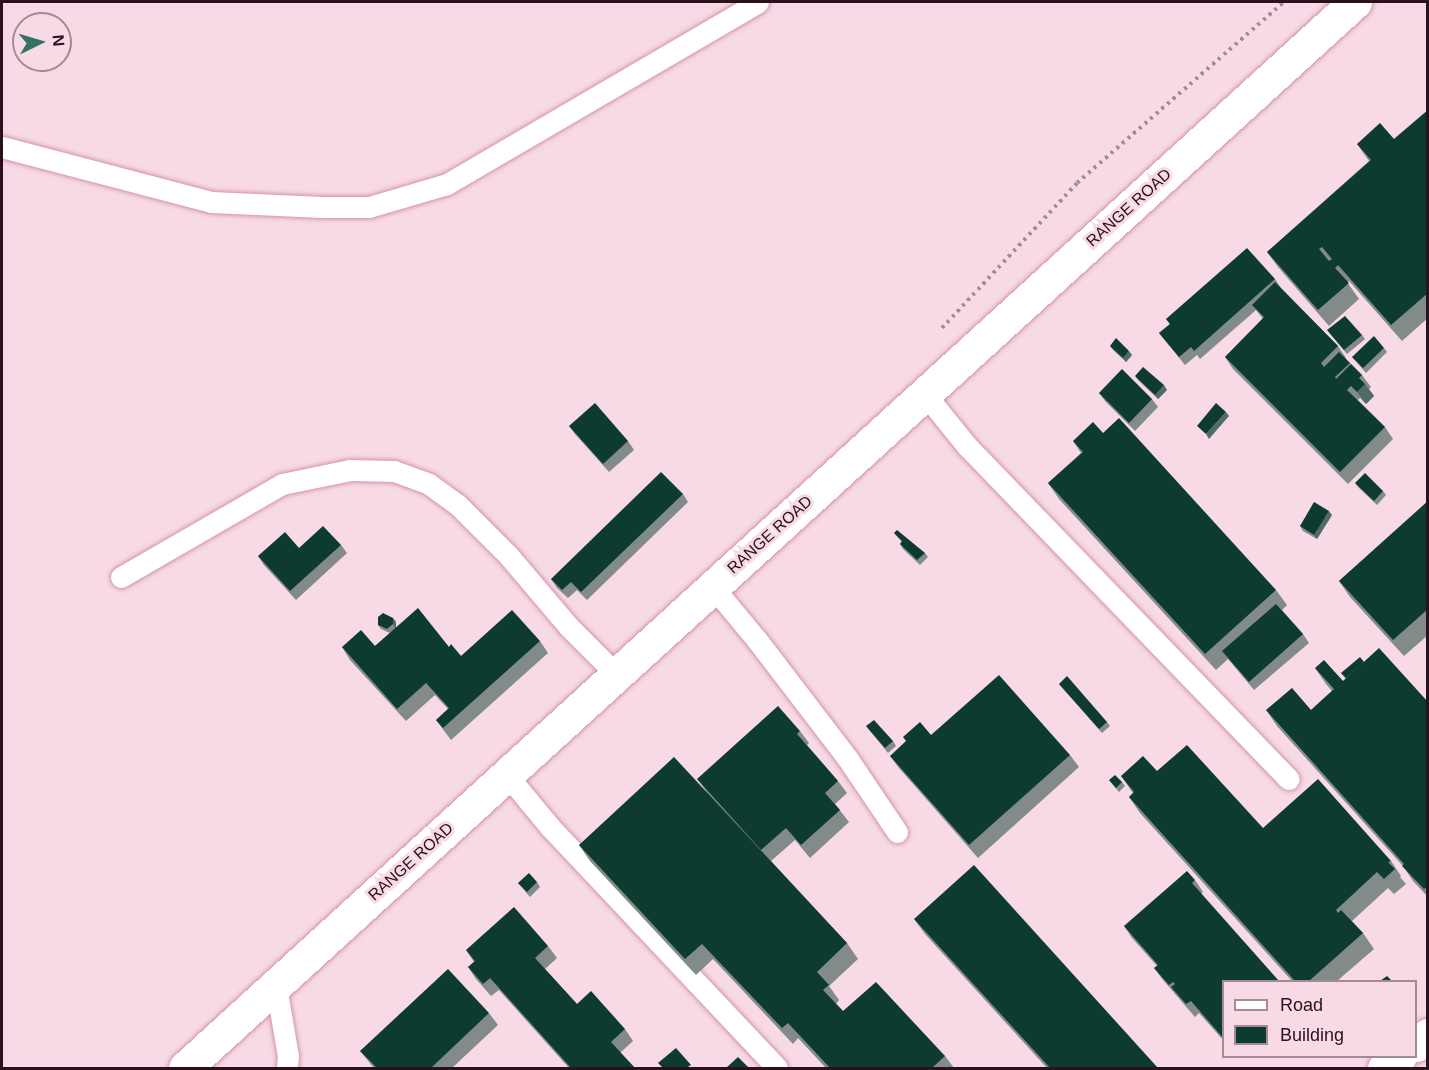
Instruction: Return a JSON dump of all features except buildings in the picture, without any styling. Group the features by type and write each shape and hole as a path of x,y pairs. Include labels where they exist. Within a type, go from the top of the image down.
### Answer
{"main road":[{"name":"RANGE ROAD","path":"185,1068 1355,2"},
{"path":"1384,1068 1397,1058"}],"lane":[{"path":"2,147 211,202 369,207 447,184 758,2"},
{"path":"925,394 967,446 1290,779"},
{"path":"121,577 282,484 350,470 394,471 429,484 457,504 617,675"},
{"path":"713,587 757,640 848,759 897,832"},
{"path":"507,775 550,827 777,1068"},
{"path":"276,986 286,1044 287,1068"}]}
